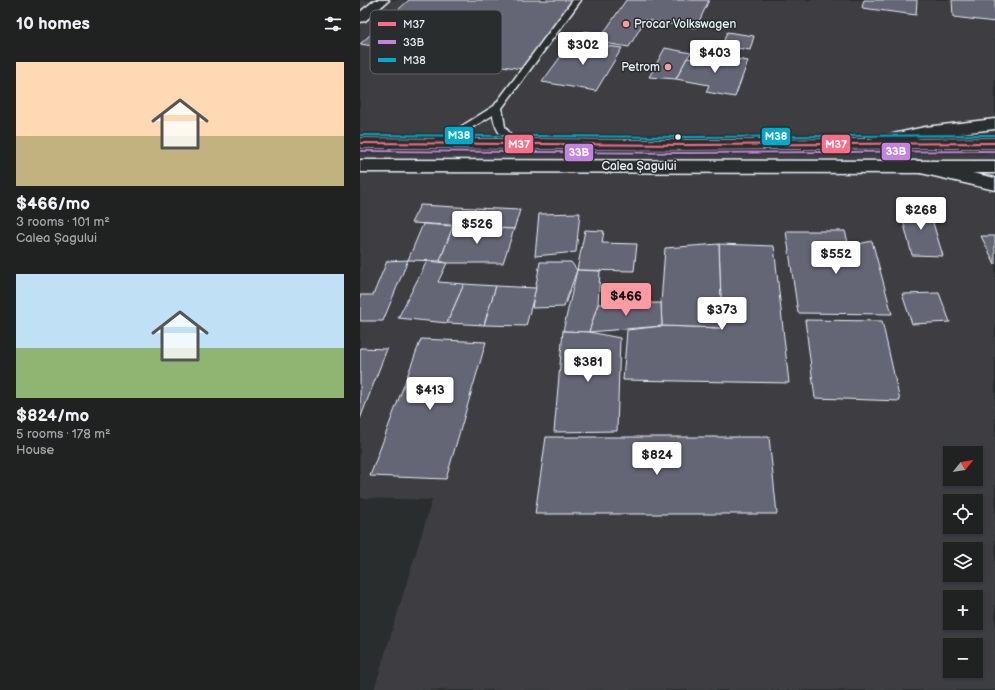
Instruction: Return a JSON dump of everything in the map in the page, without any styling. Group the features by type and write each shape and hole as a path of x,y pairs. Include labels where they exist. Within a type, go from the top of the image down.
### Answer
{"main road":[{"path":"370,10 383,0"},
{"path":"360,18 370,10"},
{"name":"Calea Șagului","path":"876,143 925,132 995,124"},
{"name":"Calea Șagului","path":"360,143 995,143"},
{"name":"Calea Șagului","path":"360,166 995,167"},
{"name":"Calea Șagului","path":"918,167 995,184"}],"lane":[{"path":"432,143 465,128 497,108 577,0"},
{"path":"497,108 497,118 501,129 512,143"}],"shaded area":[{"path":"360,0 995,0 995,690 374,690 432,500 360,498"}],"building":[{"path":"409,0 575,0 522,69 502,66 502,10 398,10"},
{"name":"Procar Volkswagen","path":"626,0 709,0 696,28 645,20 629,47 579,39 584,31 603,34"},
{"path":"864,0 917,0 916,15 862,8"},
{"path":"952,0 995,0 995,22 953,17"},
{"path":"727,32 754,36 750,50 722,46"},
{"path":"370,35 370,46 360,44"},
{"path":"572,41 622,48 596,91 542,82"},
{"name":"Petrom","path":"665,48 691,53 676,79 649,77"},
{"path":"719,56 748,61 735,97 706,92 709,85 676,79 687,58 717,62"},
{"path":"420,205 475,208 468,226 411,223"},
{"path":"899,205 928,206 943,256 912,255"},
{"path":"475,208 520,210 514,229 468,226"},
{"path":"580,213 576,252 535,256 539,214"},
{"path":"423,224 453,226 440,261 408,260"},
{"path":"453,226 514,229 503,263 447,263 440,261"},
{"path":"585,230 604,231 602,243 637,244 634,271 577,270"},
{"path":"786,231 845,231 849,246 872,241 892,314 798,313"},
{"path":"981,236 995,236 995,264"},
{"path":"719,244 774,246 789,383 623,380 627,330 662,326 722,328"},
{"path":"719,244 722,328 662,326 661,303 665,248"},
{"path":"408,260 383,321 360,321 360,295 373,295 387,261"},
{"path":"427,261 447,263 438,282 464,284 447,323 398,318"},
{"path":"540,262 571,262 577,270 564,307 532,308"},
{"path":"577,270 600,271 598,304 589,332 563,331"},
{"path":"464,284 496,286 484,325 447,323"},
{"path":"496,286 536,288 526,326 484,325"},
{"path":"939,293 950,322 912,324 902,294"},
{"path":"661,303 662,326 589,332 598,304"},
{"path":"805,320 882,321 900,401 815,398"},
{"path":"563,331 589,332 620,338 617,431 554,432"},
{"path":"421,339 486,342 446,479 370,476"},
{"path":"360,348 387,349 360,419"},
{"path":"546,437 769,437 777,514 535,514"}],"transit line":[{"name":"M38","path":"360,135 689,137 995,135"},
{"name":"M37","path":"360,143 689,145 995,143"},
{"name":"33B","path":"360,151 689,153 995,151"}],"place":[{"name":"Procar Volkswagen","path":"626,24"},
{"name":"Petrom","path":"668,67"}]}
